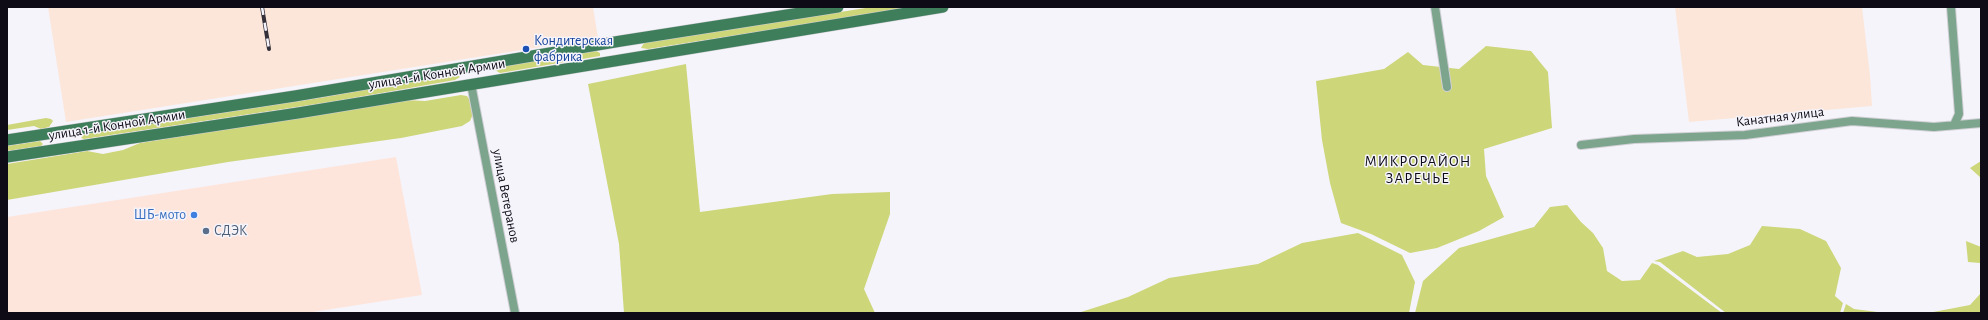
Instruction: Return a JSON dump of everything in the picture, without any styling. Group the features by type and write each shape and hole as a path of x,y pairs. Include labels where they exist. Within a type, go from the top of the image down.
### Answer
{"main road":[{"name":"улица 1-й Конной Армии","path":"7,140 295,96 472,65 838,7"},
{"name":"улица 1-й Конной Армии","path":"7,158 943,7"},
{"path":"616,42 620,60"},
{"path":"472,65 473,83"},
{"path":"62,131 65,148"}],"street":[{"path":"1435,7 1447,87"},
{"path":"1951,7 1959,114 1954,125"},
{"name":"улица Ветеранов","path":"473,83 516,313"},
{"name":"Канатная улица","path":"1581,145 1634,139 1746,135 1852,121 1934,127 1981,123"}],"shaded area":[{"path":"48,7 593,7 598,38 66,122"},
{"path":"1675,7 1862,7 1872,106 1689,122"},
{"path":"396,157 422,295 306,313 7,313 7,217"}],"green space":[{"path":"872,7 916,7 648,49 641,48 644,43"},
{"path":"1486,46 1531,51 1548,72 1552,128 1484,149 1486,176 1504,217 1479,231 1437,248 1410,253 1371,234 1341,223 1330,183 1322,140 1316,81 1384,69 1408,52 1423,65 1459,69"},
{"path":"596,51 600,53 600,56 500,73 495,70 499,67"},
{"path":"686,64 700,212 832,194 890,192 890,214 864,289 875,313 624,313 619,244 588,84"},
{"path":"456,74 460,77 455,80 330,102 84,139 81,138 85,134 319,98"},
{"path":"461,95 467,96 469,99 473,114 470,121 462,126 401,138 228,162 7,200 7,164 87,151 103,154 123,150 140,143 406,100 425,101"},
{"path":"46,118 53,121 49,127 41,129 34,126 7,130 7,125"},
{"path":"40,141 43,144 41,146 7,151 7,146"},
{"path":"1981,161 1981,178 1970,168"},
{"path":"1567,205 1581,222 1593,233 1603,248 1607,271 1622,281 1640,280 1652,263 1658,265 1722,313 1415,313 1423,281 1459,248 1534,227 1550,207"},
{"path":"1762,226 1800,229 1826,241 1841,268 1835,296 1843,303 1840,313 1726,313 1660,262 1654,261 1683,251 1697,257 1728,254 1750,245"},
{"path":"1358,233 1402,255 1415,282 1409,313 1078,313 1128,297 1169,278 1258,264 1302,243"},
{"path":"1966,241 1981,247 1981,267 1980,263 1968,262"},
{"path":"1981,293 1981,313 1928,313 1970,305"},
{"path":"1846,304 1854,309 1885,313 1843,313"}],"railway":[{"path":"262,7 269,49"}],"place":[{"name":"Кондитерская фабрика","path":"526,49"},
{"name":"ШБ-мото","path":"194,215"},
{"name":"СДЭК","path":"206,231"}],"district":[{"name":"МИКРОРАЙОН ЗАРЕЧЬЕ","path":"1418,170"}]}
